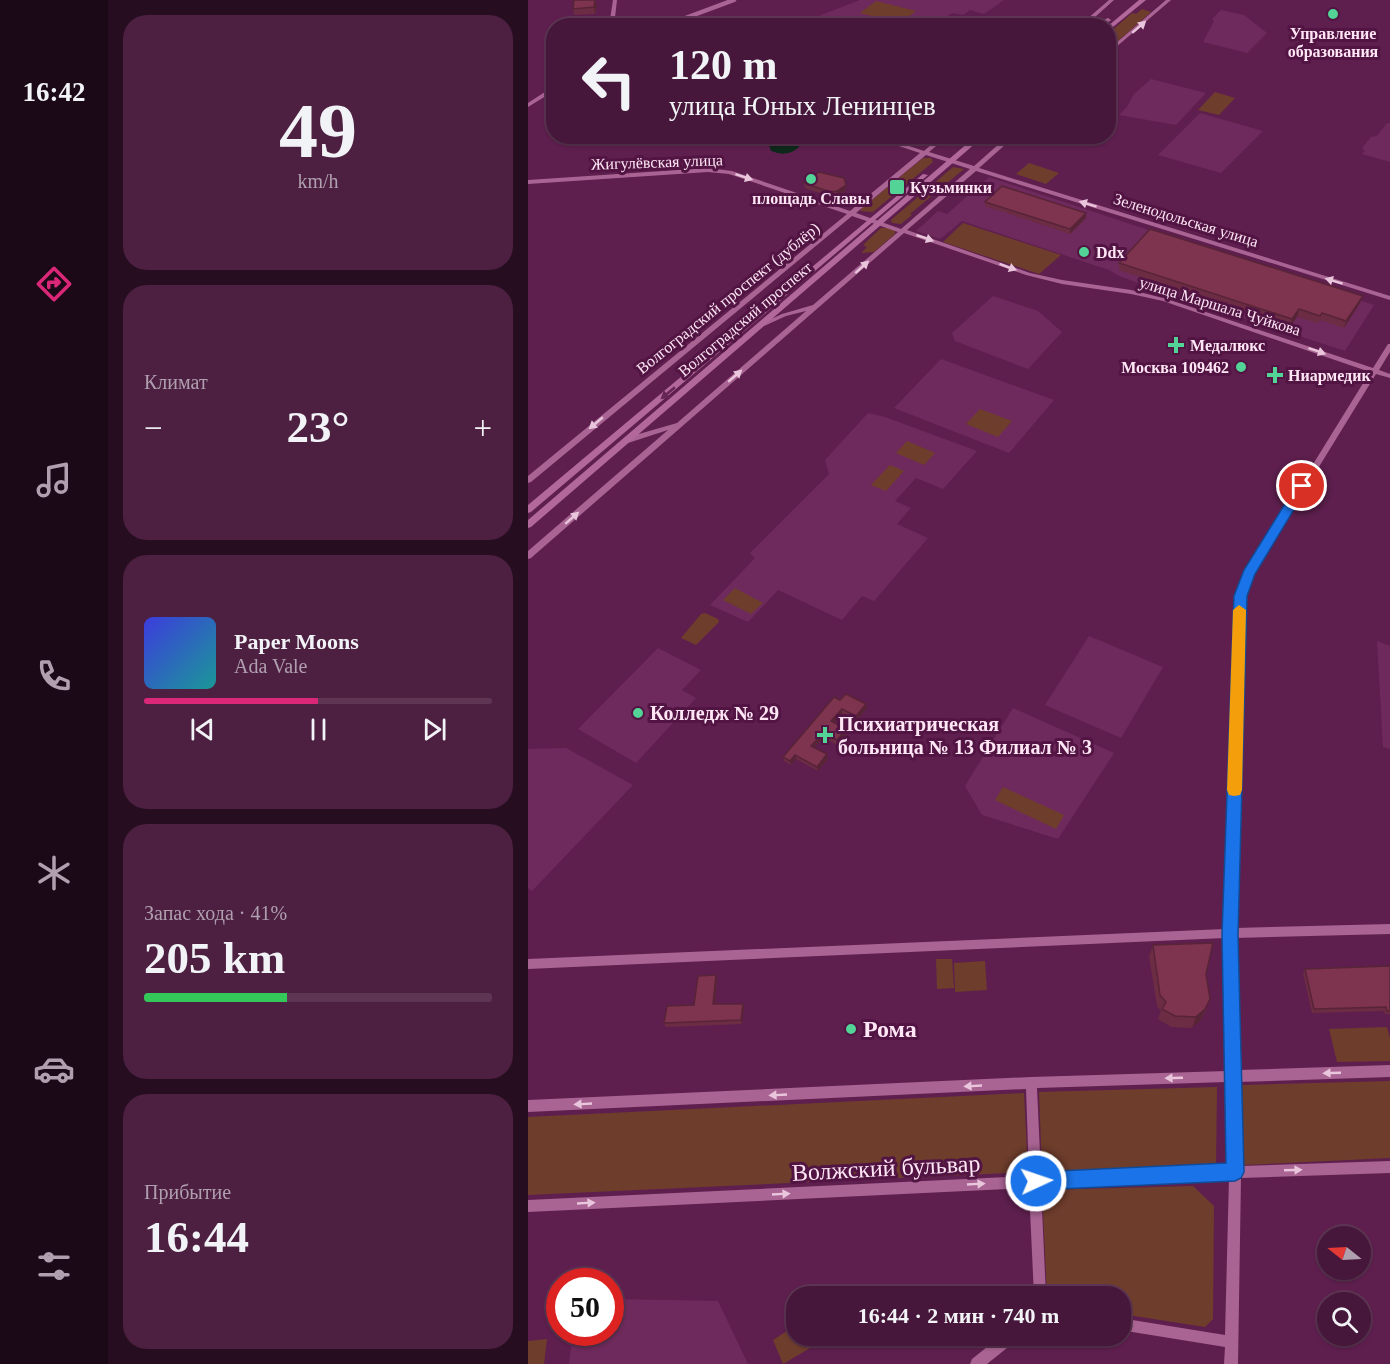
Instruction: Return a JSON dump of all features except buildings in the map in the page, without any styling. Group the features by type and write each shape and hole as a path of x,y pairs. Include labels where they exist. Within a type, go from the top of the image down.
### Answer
{"main road":[{"path":"1110,18 1133,0"},
{"path":"1116,22 1143,0"},
{"name":"Волгоградский проспект","path":"948,160 963,144"},
{"name":"Волгоградский проспект","path":"528,510 970,144"},
{"name":"Волгоградский проспект","path":"528,525 760,326 877,221"}],"street":[{"path":"612,18 615,0"},
{"path":"686,18 734,0"},
{"path":"1091,18 1112,0"},
{"path":"1116,46 1169,0"},
{"path":"528,105 546,93"},
{"path":"897,144 926,153"},
{"name":"Волгоградский проспект (дублёр)","path":"528,480 936,144"},
{"path":"528,556 1003,144"},
{"name":"Зеленодольская улица","path":"926,153 1390,298"},
{"name":"Жигулёвская улица","path":"528,182 718,171 877,221"},
{"name":"улица Маршала Чуйкова","path":"877,221 1046,279 1165,300 1390,376"},
{"path":"760,326 784,315 819,304"},
{"path":"1230,1364 1235,1172 1230,935 1239,611 1243,584 1390,346"},
{"path":"625,441 638,435 681,424"},
{"path":"528,964 1212,934 1390,929"},
{"path":"528,1106 1031,1083 1390,1071"},
{"path":"1031,1083 1040,1286"},
{"name":"Волжский бульвар","path":"528,1206 1036,1181 1390,1167"},
{"path":"1131,1326 1231,1342"},
{"path":"977,1364 999,1346"}],"shaded area":[{"path":"860,0 1004,0 984,14 970,10 963,15 952,13 945,18 816,17"},
{"path":"876,1 916,11 907,18 880,18 860,13"},
{"path":"1142,9 1151,12 1116,43 1116,27 1132,13 1136,14"},
{"path":"1221,10 1244,15 1267,33 1247,53 1203,42 1214,21 1212,19"},
{"path":"1151,79 1206,93 1176,125 1119,115 1127,107 1134,94"},
{"path":"1215,92 1235,98 1219,115 1198,110"},
{"path":"1200,113 1263,131 1221,173 1158,155"},
{"path":"1387,123 1390,123 1390,162 1362,154 1365,151 1362,148 1371,137 1377,136"},
{"path":"798,144 799,147 786,154 771,151 769,145"},
{"path":"923,158 931,158 933,162 873,212 861,211 861,209"},
{"path":"1029,163 1059,173 1046,184 1016,174"},
{"path":"953,167 964,169 901,224 892,223 891,220"},
{"path":"989,177 1374,305 1345,351 1167,293 1119,276 1109,270 962,221 940,239 916,231 938,211 947,214"},
{"path":"963,223 1061,255 1039,274 943,242"},
{"path":"881,228 889,228 895,231 895,234 874,252 861,253 867,247 863,245"},
{"path":"993,296 1038,311 1062,332 1028,369 955,341 952,333"},
{"path":"941,359 1054,400 1009,453 894,408"},
{"path":"980,409 1012,421 998,437 966,424"},
{"path":"868,413 885,417 977,451 943,489 916,478 895,501 911,508 897,524 928,538 874,601 862,596 842,620 778,590 748,622 710,605 755,558 750,553 829,474 825,460"},
{"path":"907,441 935,453 924,465 896,453"},
{"path":"890,465 904,471 886,491 871,485"},
{"path":"735,588 763,603 751,614 723,600"},
{"path":"705,613 718,619 719,622 696,645 681,638 701,614"},
{"path":"1089,636 1163,667 1121,738 1045,705"},
{"path":"1377,641 1390,646 1390,749 1383,747"},
{"name":"Колледж № 29","path":"658,648 701,670 682,690 696,698 636,763 578,729"},
{"path":"1013,708 1114,753 1058,839 982,815 965,786"},
{"path":"566,748 633,785 532,891 528,888 528,749"},
{"path":"1003,787 1064,815 1056,829 995,800"},
{"path":"936,959 952,959 954,988 937,989"},
{"path":"985,961 987,990 955,992 954,963"},
{"path":"1387,1027 1390,1038 1390,1061 1337,1062 1329,1029"},
{"path":"1390,1081 1390,1158 1244,1165 1242,1085"},
{"path":"1217,1087 1216,1166 1042,1171 1039,1092"},
{"path":"1024,1093 1028,1172 528,1195 528,1117"},
{"path":"1193,1186 1214,1206 1213,1319 1205,1327 1131,1316 1131,1286 1047,1286 1042,1190"},
{"path":"624,1299 718,1301 748,1364 569,1364 571,1346 624,1346"},
{"path":"786,1332 786,1346 814,1346 783,1364 773,1340"},
{"path":"546,1339 544,1364 528,1364 528,1341"}],"slow traffic":[{"path":"1234,790 1239,610"}],"place":[{"name":"Управление образования","path":"1333,14"},
{"name":"площадь Славы","path":"811,179"},
{"name":"Кузьминки","path":"897,187"},
{"name":"Ddx","path":"1084,252"},
{"name":"Медалюкс","path":"1176,345"},
{"name":"Москва 109462","path":"1241,367"},
{"name":"Ниармедик","path":"1275,375"},
{"name":"Колледж № 29","path":"638,713"},
{"name":"Психиатрическая больница № 13 Филиал № 3","path":"825,735"},
{"name":"Рома","path":"851,1029"}],"route":[{"path":"1036,1181 1235,1172 1230,935 1240,596 1243,584 1302,486"}]}
